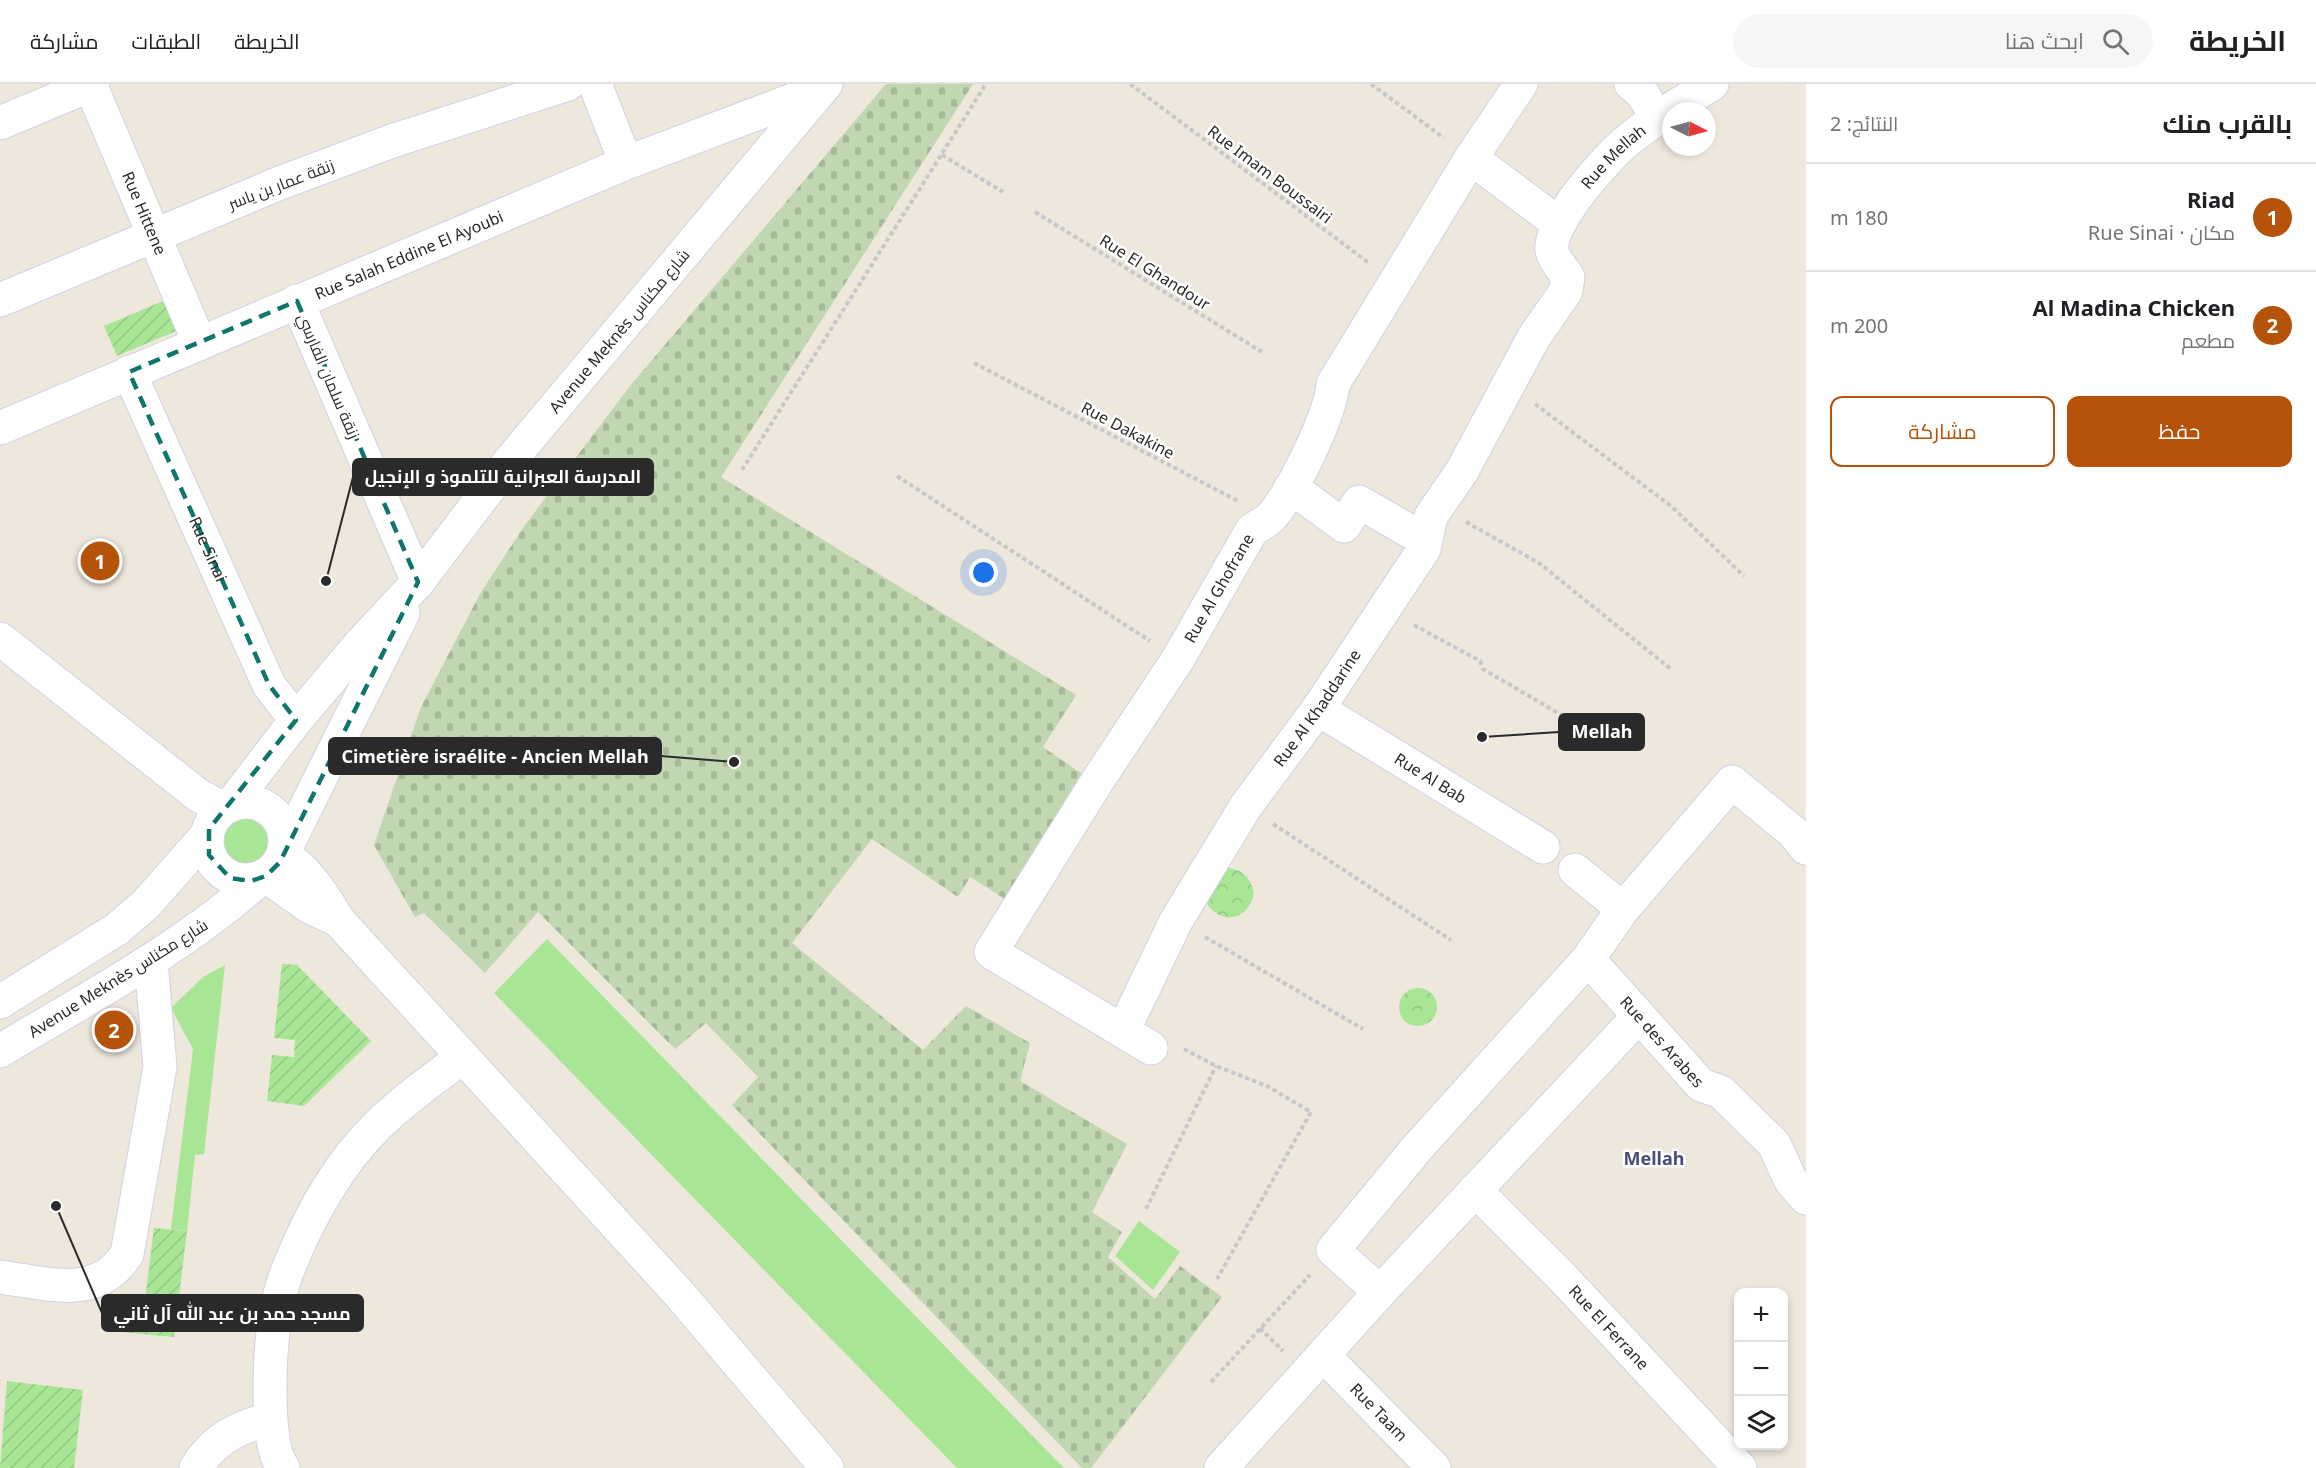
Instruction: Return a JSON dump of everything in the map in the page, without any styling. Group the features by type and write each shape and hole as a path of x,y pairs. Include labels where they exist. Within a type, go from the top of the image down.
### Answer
{"street":[{"name":"Rue Hittene","path":"91,84 199,342"},
{"path":"0,123 91,84"},
{"name":"زنقة عمار بن ياسر","path":"0,300 154,234 392,141 568,84"},
{"path":"595,84 626,163"},
{"name":"Rue Al Ghofrane","path":"1123,1031 991,952 1092,789 1178,659 1252,530 1270,518 1291,487 1331,404 1333,384 1472,158 1521,84"},
{"path":"1630,84 1642,93 1658,119"},
{"name":"Rue Mellah","path":"1558,223 1605,163 1626,141 1712,84"},
{"name":"Rue Salah Eddine El Ayoubi","path":"0,428 626,163 824,87"},
{"name":"Avenue Meknès شارع مكناس","path":"0,1002 117,929 146,904 213,815 362,642 418,582 509,462 824,87"},
{"path":"1472,158 1558,223"},
{"name":"Rue Al Khaddarine","path":"1123,1031 1176,921 1246,806 1318,710 1424,549 1433,520 1534,337 1566,291 1568,277 1552,252 1552,241 1558,223"},
{"name":"زنقة سلمان الفارسي","path":"297,302 418,582"},
{"name":"Rue Sinai","path":"129,372 268,686 296,720"},
{"path":"1291,487 1344,526 1359,502 1411,532 1433,520"},
{"name":"Avenue Meknès شارع مكناس","path":"0,1051 151,961 228,907 274,864 418,582"},
{"path":"0,639 213,815"},
{"name":"Rue Al Bab","path":"1318,710 1543,848"},
{"path":"1380,1292 1333,1250 1419,1147 1588,960 1623,909 1732,782 1802,832"},
{"path":"213,815 251,802 270,810 283,828 274,864"},
{"path":"213,815 209,855 221,872 240,880 274,864"},
{"path":"274,864 310,907 338,920 682,1297 827,1468"},
{"path":"1575,870 1623,909"},
{"name":"Rue des Arabes","path":"1588,960 1701,1085 1721,1092 1774,1144 1791,1181 1806,1198"},
{"path":"0,1277 87,1285 104,1279 118,1268 127,1254 160,1067 151,961"},
{"path":"1221,1468 1380,1292 1638,1017"},
{"path":"1123,1031 1151,1048"},
{"path":"283,1468 270,1419 270,1366 276,1322 288,1269 317,1209 346,1163 376,1127 413,1094 463,1057"},
{"name":"Rue El Ferrane","path":"1475,1190 1563,1278 1740,1468"},
{"name":"Rue Taam","path":"1323,1355 1434,1468"},
{"path":"196,1468 216,1442 230,1432 270,1419"}],"path":[{"path":"742,470 986,84"},
{"name":"Rue Imam Boussairi","path":"1130,84 1396,283"},
{"path":"1371,84 1472,158"},
{"path":"942,154 1003,192"},
{"name":"Rue El Ghandour","path":"1035,212 1262,352"},
{"name":"Rue Dakakine","path":"974,363 1270,518"},
{"path":"1508,384 1671,506 1744,576"},
{"path":"897,476 1178,659"},
{"path":"1433,520 1539,563 1672,670"},
{"path":"1385,609 1480,661 1483,669 1604,740"},
{"path":"1246,806 1451,940"},
{"path":"1176,921 1363,1029"},
{"path":"1151,1048 1167,1040 1216,1066 1267,1086 1311,1112 1217,1279"},
{"path":"1146,1209 1216,1066"},
{"path":"1211,1382 1333,1250"}],"highlighted area":[{"path":"297,301 418,582 280,862 266,876 251,881 230,878 209,855 209,829 296,720 269,685 129,372"}],"green space":[{"path":"886,84 973,84 721,477 1076,695 1043,747 1088,778 1008,901 970,877 958,897 872,839 792,943 923,1050 966,1006 1030,1043 1020,1081 1127,1144 1092,1212 1122,1232 1108,1257 1155,1299 1180,1266 1222,1297 1091,1468 1082,1468 732,1105 758,1077 706,1023 675,1049 538,912 485,973 424,913 415,917 374,845 421,707 481,592 525,525 630,386"},
{"path":"163,301 176,331 117,356 104,326"},
{"path":"240,817 250,817 263,824 270,837 270,847 263,860 250,867 240,867 231,863 224,856 220,847 220,837 224,828 231,821"},
{"path":"1226,868 1242,872 1251,883 1254,894 1245,911 1238,916 1223,917 1209,907 1204,898"},
{"path":"547,939 1064,1468 957,1468 494,993"},
{"path":"282,964 297,965 371,1041 304,1106 267,1101 272,1055 294,1057 295,1040 274,1038"},
{"path":"225,965 204,1154 195,1155 187,1231 171,1229 193,1049 171,1008 203,977"},
{"path":"1418,988 1432,993 1437,1007 1432,1021 1418,1026 1404,1021 1399,1007 1404,993"},
{"path":"1139,1221 1180,1252 1153,1290 1115,1256"},
{"path":"154,1228 187,1231 174,1337 121,1332 123,1306 144,1308"},
{"path":"7,1381 83,1390 74,1468 0,1468"}],"place":[{"name":"Riad","path":"100,561"},
{"name":"المدرسة العبرانية للتلموذ و الإنجيل","path":"326,581"},
{"name":"Mellah","path":"1482,737"},
{"name":"Cimetière israélite - Ancien Mellah","path":"734,762"},
{"name":"Al Madina Chicken","path":"114,1030"},
{"name":"مسجد حمد بن عبد الله آل ثاني","path":"56,1206"}],"district":[{"name":"Mellah","path":"1654,1159"}]}
